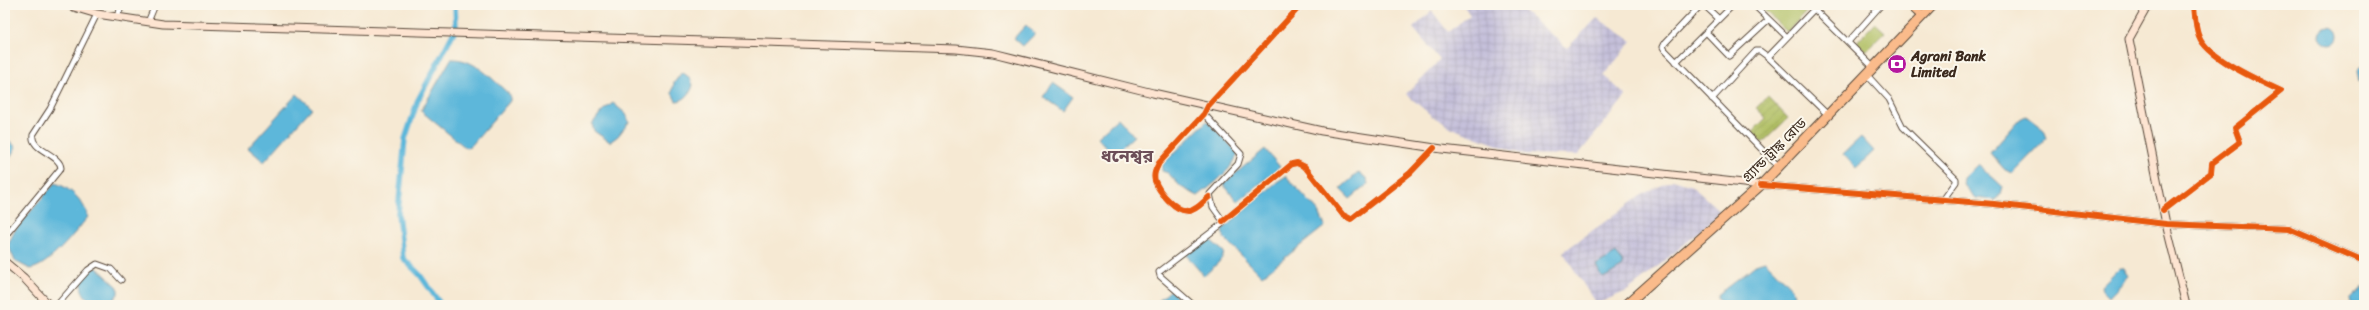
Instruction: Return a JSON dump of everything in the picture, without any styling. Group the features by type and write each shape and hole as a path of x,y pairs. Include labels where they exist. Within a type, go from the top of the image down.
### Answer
{"highway":[{"name":"গ্র্যান্ড ট্রাঙ্ক রোড","path":"1626,305 1760,185 1933,5"}],"main road":[{"path":"67,5 97,14 148,22 196,26 855,44 956,49 993,53 1208,106 1322,131 1434,148 1760,185"},
{"path":"1910,5 1922,16"},
{"path":"2148,5 2130,38 2163,210 2186,305"},
{"path":"5,262 24,278 49,305"}],"street":[{"path":"116,17 123,5"},
{"path":"148,22 155,5"},
{"path":"1204,114 1241,154 1238,164 1211,191 1209,197 1199,206 1190,211 1182,210 1166,197 1155,181 1154,172 1159,163 1204,114 1208,106 1301,5"},
{"path":"1719,19 1702,5 1664,45 1664,50 1778,166"},
{"path":"1676,62 1733,5"},
{"path":"1754,5 1787,37"},
{"path":"1848,42 1881,5"},
{"path":"2163,210 2211,173 2212,163 2240,142 2235,128 2281,91 2231,67 2211,50 2199,37 2194,5"},
{"path":"1768,57 1814,6 1874,68"},
{"path":"5,236 60,168 57,161 35,143 33,135 50,109 97,14"},
{"path":"1706,32 1729,56 1768,20"},
{"path":"1712,99 1756,51 1760,51 1828,115"},
{"path":"1867,75 1889,100 1903,127 1956,179 1956,182 1943,200"},
{"path":"1192,305 1160,276 1159,272 1222,224 1223,221 1292,164 1296,163 1304,167 1343,215 1351,219 1410,173 1434,148"},
{"path":"1760,185 1994,204 2166,224 2288,229 2364,261"},
{"path":"1209,197 1223,221"},
{"path":"57,305 88,270 97,264 111,269 121,280"}],"shaded area":[{"path":"1463,5 1517,5 1567,48 1597,18 1632,41 1604,75 1626,96 1578,155 1522,154 1454,129 1432,116 1406,94 1440,60 1413,28 1432,11 1448,32 1470,15"},
{"path":"1673,180 1692,186 1722,213 1627,291 1596,304 1563,252 1643,194"}],"green space":[{"path":"1759,5 1805,5 1809,9 1787,32"},
{"path":"1875,23 1885,32 1866,51 1856,42"},
{"path":"1768,97 1788,118 1762,143 1752,132 1766,118 1756,108"}],"water":[{"path":"1026,25 1035,34 1023,46 1014,38"},
{"path":"2329,27 2335,30 2338,36 2335,42 2329,45 2323,42 2320,36 2323,30"},
{"path":"451,59 468,62 476,66 510,95 510,101 470,147 466,148 421,111"},
{"path":"2361,67 2364,68 2364,78 2359,82 2357,71"},
{"path":"682,72 690,78 693,85 687,96 682,100 676,101 672,93 674,83"},
{"path":"1053,83 1073,97 1063,111 1043,97"},
{"path":"297,94 312,108 264,162 248,148"},
{"path":"613,103 626,114 629,122 618,136 610,142 594,131 592,124 602,111"},
{"path":"2026,116 2044,130 2047,138 2013,173 2005,170 1990,153 2020,119"},
{"path":"1118,118 1134,136 1113,155 1097,137"},
{"path":"1207,121 1238,153 1235,160 1226,172 1198,196 1181,187 1168,173 1162,171 1162,165"},
{"path":"5,137 16,147 5,166"},
{"path":"1861,137 1874,151 1856,168 1843,154"},
{"path":"1265,149 1280,167 1238,202 1223,184"},
{"path":"1978,164 2002,186 2000,194 1996,200 1976,198 1963,184 1964,178"},
{"path":"1359,172 1367,179 1368,184 1350,199 1340,189"},
{"path":"1286,176 1319,212 1325,226 1262,276 1224,238 1222,230 1277,182"},
{"path":"55,183 66,188 76,196 86,211 88,217 62,248 46,262 38,267 30,269 15,261 8,245 15,230"},
{"path":"1208,238 1224,252 1222,259 1204,276 1186,255"},
{"path":"1616,253 1623,262 1623,266 1605,277 1601,276 1596,265"},
{"path":"1765,261 1792,289 1794,295 1784,305 1721,305 1717,298 1720,293 1758,263"},
{"path":"96,267 118,287 118,294 109,305 95,305 84,295 82,290 81,285 85,276"},
{"path":"2120,267 2124,268 2129,276 2109,297 2102,290 2101,286"},
{"path":"2363,287 2364,305 2352,305 2350,300"},
{"path":"1171,290 1183,305 1154,305"}],"waterway":[{"path":"441,305 420,275 403,258 398,213 405,139 418,100 456,28 455,5"}],"cycle path":[{"path":"1209,197 1192,210 1189,211 1179,208 1164,196 1157,185 1154,176 1157,167 1204,114 1208,106 1301,5"},
{"path":"2163,210 2211,173 2212,163 2240,142 2235,128 2281,91 2235,68 2212,52 2199,36 2196,25 2194,5"},
{"path":"1223,221 1292,164 1297,163 1305,167 1343,215 1351,219 1410,173 1434,148"},
{"path":"1761,185 1994,204 2166,224 2289,229 2364,261"}],"place":[{"name":"Agrani Bank Limited","path":"1897,64"}],"district":[{"name":"ধনেশ্বর","path":"1127,156"}]}
